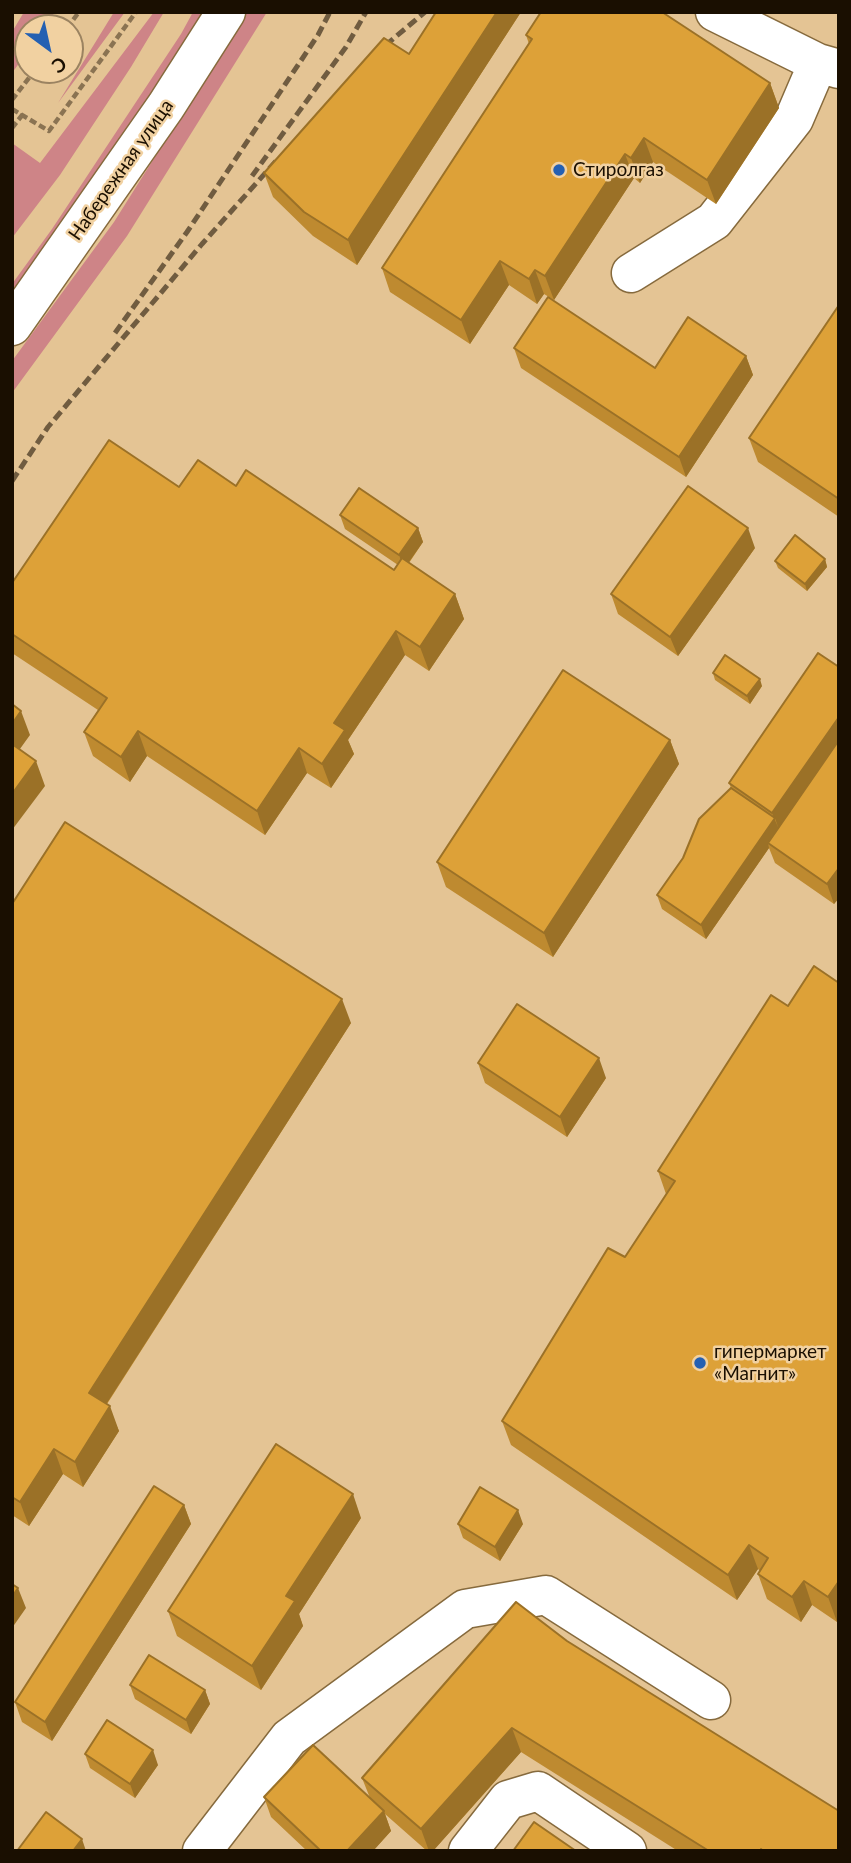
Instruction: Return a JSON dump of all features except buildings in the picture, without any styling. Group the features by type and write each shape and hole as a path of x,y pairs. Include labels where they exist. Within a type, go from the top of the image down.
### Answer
{"street":[{"name":"Набережная улица","path":"12,326 166,106 226,12"},
{"path":"631,272 715,221 794,119 828,66 715,12"},
{"path":"202,1851 289,1738 465,1609 545,1595 711,1700"},
{"path":"468,1851 508,1800 538,1791 627,1851"}],"path":[{"path":"12,108 49,131 136,12"},
{"path":"12,100 24,84"},
{"path":"12,128 23,114"}],"shaded area":[{"path":"24,12 55,12 54,14 23,14"},
{"path":"114,12 125,12 84,68 84,61"},
{"path":"154,12 164,12 60,175 12,238 12,143 40,163"},
{"path":"193,12 215,12 12,311 12,284 52,229"},
{"path":"246,12 267,12 127,236 12,393 12,361 114,222"},
{"path":"14,29 12,73 12,32"}],"railway":[{"path":"115,333 187,232 318,35 330,12"},
{"path":"252,176 346,47 366,12"},
{"path":"374,55 425,12"},
{"path":"12,481 48,427 202,244 277,160"}],"place":[{"name":"Стиролгаз","path":"559,170"},
{"name":"гипермаркет «Магнит»","path":"700,1363"}]}
